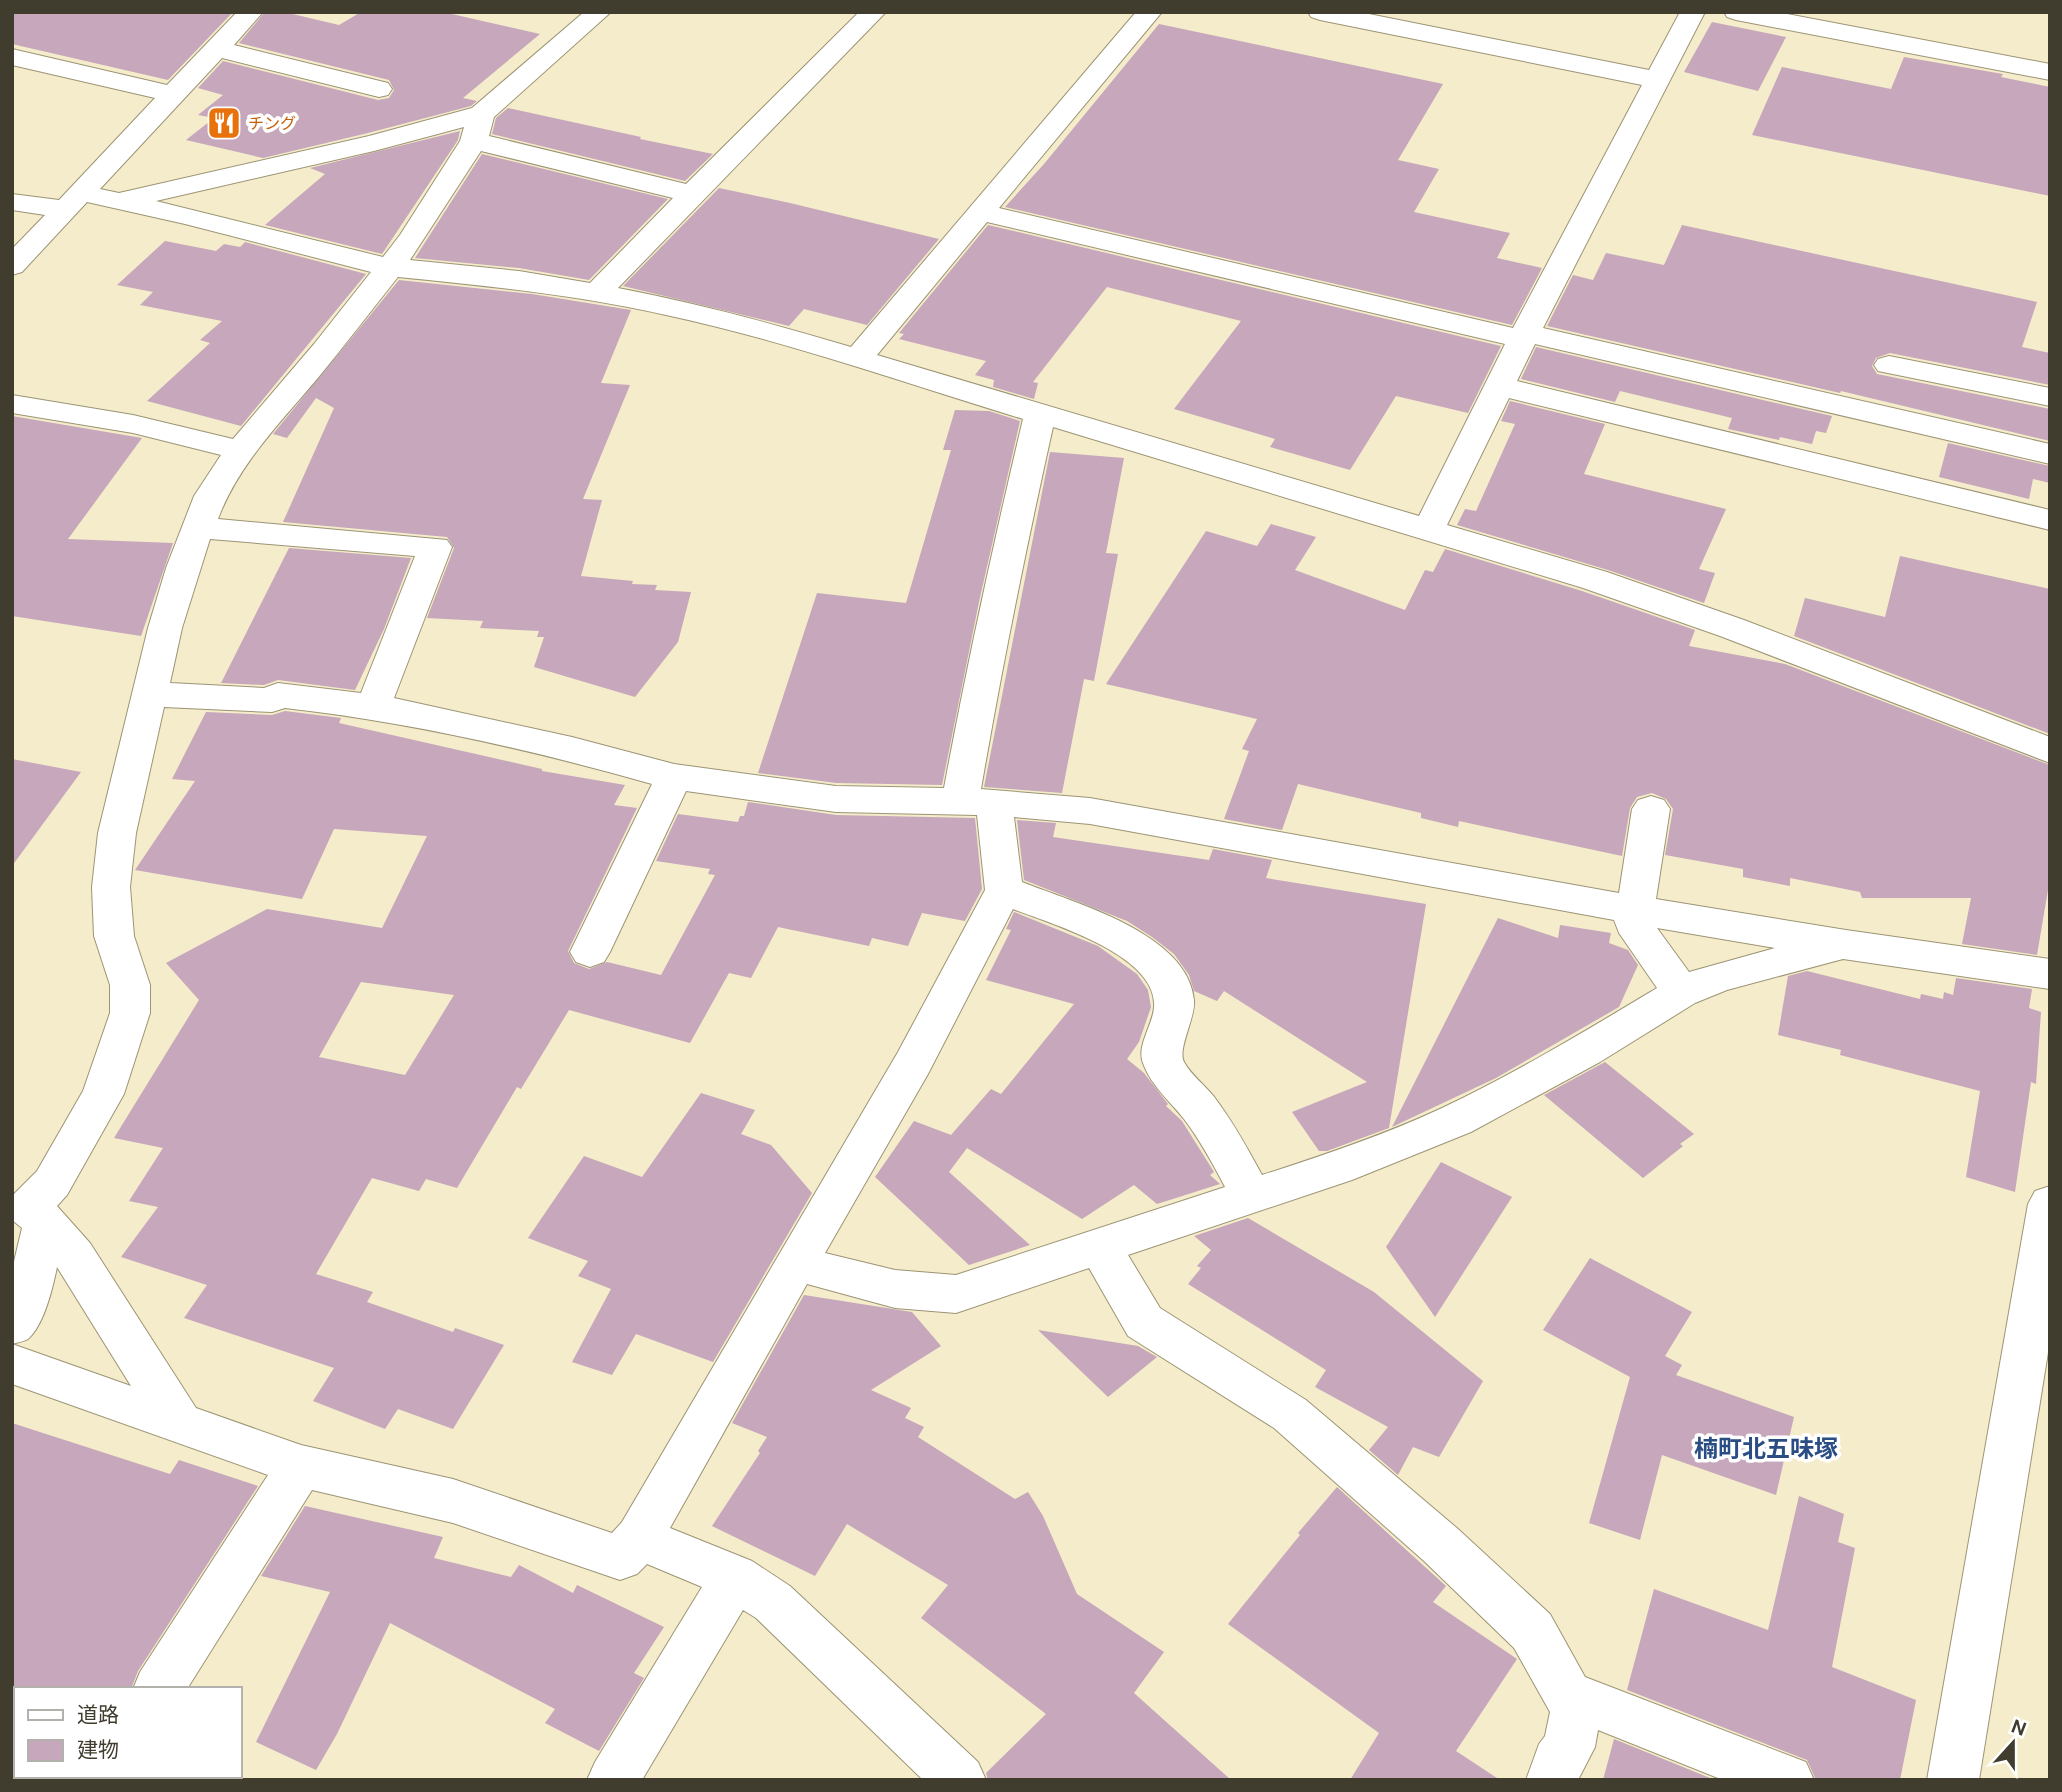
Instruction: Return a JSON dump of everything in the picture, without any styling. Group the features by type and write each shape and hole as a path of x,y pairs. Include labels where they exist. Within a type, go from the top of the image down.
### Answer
{"street":[{"path":"12,266 251,12"},
{"path":"12,1325 28,1299 28,1211 52,1183 103,1094 130,1013 130,985 114,936 111,887 117,833 165,628 210,496 240,450 325,350 412,239 478,127 599,12"},
{"path":"597,293 874,12"},
{"path":"857,359 1150,12"},
{"path":"1320,12 1658,80"},
{"path":"1429,529 1523,336 1693,12"},
{"path":"1736,12 2050,72"},
{"path":"219,49 379,89"},
{"path":"12,57 175,95"},
{"path":"116,202 374,143 478,127 692,194"},
{"path":"12,202 116,202 187,216 388,267 519,280 667,306 746,326 1595,580 1732,628 2050,751"},
{"path":"983,213 2050,454"},
{"path":"1889,365 2050,397"},
{"path":"1499,386 2050,520"},
{"path":"12,404 133,424 240,450"},
{"path":"12,1364 301,1466 453,1501 620,1558 639,1538 913,1063 1004,890 976,802 990,628 1004,584 1009,548 1040,414"},
{"path":"198,528 435,547 373,706"},
{"path":"150,694 272,700 278,695 373,706 572,750 674,777 836,799 976,802 1090,811 1636,910 1846,945 2050,974"},
{"path":"590,952 674,777"},
{"path":"1651,809 1633,923 1681,992"},
{"path":"1004,890 1127,943 1152,959 1173,989 1175,1007 1160,1053 1164,1064 1225,1144 1251,1196"},
{"path":"796,1262 854,1281 928,1295 956,1294 1337,1168 1456,1120 1567,1061 1681,992 1718,977 1846,945"},
{"path":"1953,1780 2050,1204"},
{"path":"28,1211 74,1256 180,1424"},
{"path":"1099,1246 1144,1322 1290,1414 1441,1545 1532,1631 1576,1709 1569,1747 1557,1762 1552,1780"},
{"path":"159,1687 301,1466"},
{"path":"639,1538 735,1577 773,1602 960,1780"},
{"path":"613,1780 735,1577"},
{"path":"1567,1694 1788,1780"}],"building":[{"path":"12,12 233,12 168,80 12,44"},
{"path":"265,12 284,12 339,25 361,12 443,12 540,34 463,98 477,101 471,106 263,158 186,140 214,118 198,115 223,95 198,88 223,61 378,100 389,98 394,90 389,80 239,43"},
{"path":"1712,22 1786,37 1758,91 1684,72"},
{"path":"1159,24 1443,84 1398,160 1439,169 1414,212 1510,233 1497,258 1542,268 1512,325 1005,207 1044,164"},
{"path":"1904,57 2003,74 2001,77 2050,87 2050,196 1752,135 1782,67 1891,89"},
{"path":"508,108 713,154 685,181 492,134 496,118"},
{"path":"460,131 458,140 382,254 265,225 325,174 310,168"},
{"path":"482,154 668,199 589,280 519,268 415,258"},
{"path":"719,188 939,239 867,325 804,309 789,326 623,286"},
{"path":"988,225 1501,346 1468,413 1396,396 1350,470 1270,447 1275,439 1174,409 1241,321 1107,287 1033,382 1038,383 1034,399 993,387 994,380 975,375 986,361 899,339 904,334 899,333"},
{"path":"1682,225 2037,302 2022,347 2050,353 2050,385 1890,353 1876,358 1872,366 1877,374 2050,409 2050,441 1841,391 1840,393 1547,326 1573,275 1593,280 1606,253 1664,265"},
{"path":"165,241 216,251 224,244 240,247 245,242 366,274 241,426 147,401 210,343 200,340 222,321 140,305 153,292 117,285"},
{"path":"399,280 532,294 631,310 601,383 630,385 583,499 602,500 581,576 657,585 655,590 691,592 678,642 635,697 534,667 544,637 537,637 539,631 480,628 483,621 427,618 454,548 447,537 283,522 334,408 316,398 287,438 273,434"},
{"path":"1536,347 1832,416 1826,433 1816,431 1812,444 1728,429 1732,418 1620,391 1615,402 1521,379"},
{"path":"1510,401 1605,424 1584,474 1726,509 1699,569 1715,573 1704,603 1608,570 1457,525 1465,509 1476,511 1515,424 1501,421"},
{"path":"955,410 989,411 1020,421 979,602 942,785 836,783 758,773 817,593 906,603 951,450 943,450"},
{"path":"12,416 142,438 68,539 173,543 141,636 12,616"},
{"path":"1948,443 2050,466 2050,483 2033,479 2029,499 1939,477"},
{"path":"1050,452 1124,458 1106,553 1118,554 1094,681 1084,679 1062,793 984,787"},
{"path":"1271,524 1316,537 1295,570 1405,610 1425,570 1433,572 1445,549 1582,591 1695,630 1689,646 1785,664 2050,765 2050,878 2037,955 1962,944 1971,898 1862,898 1860,892 1790,878 1790,886 1743,877 1743,869 1665,855 1673,809 1666,799 1652,793 1637,797 1630,808 1622,856 1459,821 1458,827 1421,818 1421,813 1298,784 1282,830 1224,819 1249,751 1242,749 1257,719 1106,684 1206,531 1257,546"},
{"path":"289,548 411,558 384,629 355,690 278,680 264,685 221,683"},
{"path":"1900,556 2050,589 2050,734 1794,636 1805,598 1885,617"},
{"path":"285,711 341,718 339,723 542,771 625,785 614,805 637,808 568,951 574,963 589,969 607,962 661,975 715,875 708,874 710,869 656,861 678,814 738,822 740,816 744,816 748,802 836,815 975,818 982,889 965,921 922,913 908,946 872,938 869,946 778,927 751,978 729,973 690,1043 569,1010 521,1089 517,1087 457,1188 426,1179 419,1191 372,1178 316,1274 373,1292 367,1302 453,1332 455,1328 504,1345 453,1429 398,1409 385,1429 313,1401 334,1368 184,1318 207,1285 121,1257 158,1207 129,1201 163,1148 114,1138 199,1000 166,963 267,909 382,928 427,836 334,829 302,899 135,870 195,781 172,779 206,712 272,715","holes":["361,982 454,995 405,1075 319,1057"]},
{"path":"12,759 81,772 12,866"},
{"path":"1017,820 1056,823 1053,837 1209,860 1213,849 1272,860 1266,878 1426,904 1389,1128 1327,1151 1319,1151 1292,1112 1367,1082 1224,991 1217,1001 1194,991 1189,975 1174,954 1127,921 1024,880"},
{"path":"1014,912 1098,946 1137,974 1148,990 1151,1007 1139,1042 1127,1059 1144,1073 1168,1104 1166,1106 1182,1121 1214,1172 1210,1175 1220,1184 1157,1204 1134,1185 1082,1219 967,1148 949,1172 1030,1245 969,1265 875,1177 914,1121 951,1135 991,1089 1001,1094 1074,1004 986,980 1011,930 1006,929"},
{"path":"1498,918 1558,938 1560,925 1611,933 1609,943 1628,950 1638,965 1619,1007 1496,1078 1392,1127"},
{"path":"1807,971 1920,999 1921,994 1943,999 1944,992 1953,995 1956,978 2032,989 2029,1008 2041,1012 2036,1084 2031,1082 2015,1192 1966,1177 1980,1091 1840,1055 1841,1050 1778,1035 1788,976"},
{"path":"1605,1062 1694,1134 1643,1178 1544,1095"},
{"path":"701,1093 755,1110 741,1134 771,1145 812,1193 713,1362 636,1334 612,1375 572,1362 611,1289 578,1276 588,1261 528,1238 584,1156 642,1177"},
{"path":"1441,1162 1512,1197 1435,1317 1386,1247"},
{"path":"1248,1218 1374,1292 1483,1381 1439,1457 1413,1447 1398,1475 1369,1450 1388,1427 1315,1387 1326,1370 1188,1284 1201,1268 1197,1266 1211,1250 1194,1236"},
{"path":"1590,1258 1692,1312 1665,1356 1682,1365 1676,1375 1794,1417 1776,1495 1662,1455 1640,1540 1589,1523 1630,1377 1543,1330"},
{"path":"804,1295 912,1312 941,1346 871,1390 911,1408 905,1418 924,1427 918,1437 1015,1499 1028,1492 1043,1516 1077,1594 1164,1652 1134,1693 1231,1780 988,1780 986,1773 1046,1714 921,1618 948,1585 847,1524 815,1576 712,1526 760,1453 758,1451 767,1437 732,1423"},
{"path":"1038,1330 1138,1346 1157,1357 1108,1397"},
{"path":"12,1423 170,1474 179,1460 258,1486 138,1671 132,1687 12,1689"},
{"path":"1337,1487 1446,1586 1433,1602 1517,1659 1456,1751 1500,1780 1350,1780 1379,1733 1228,1624"},
{"path":"1799,1496 1844,1514 1838,1542 1855,1548 1832,1667 1916,1700 1900,1780 1816,1780 1807,1760 1627,1690 1654,1589 1768,1630"},
{"path":"305,1506 443,1537 434,1558 511,1577 519,1565 573,1593 577,1585 664,1627 634,1673 644,1678 599,1751 545,1723 555,1709 390,1623 337,1734 316,1770 256,1742 330,1592 261,1576"},
{"path":"1614,1739 1715,1780 1603,1780"}],"place":[{"name":"チング","path":"224,123"}],"district":[{"name":"楠町北五味塚","path":"1766,1449"}]}
